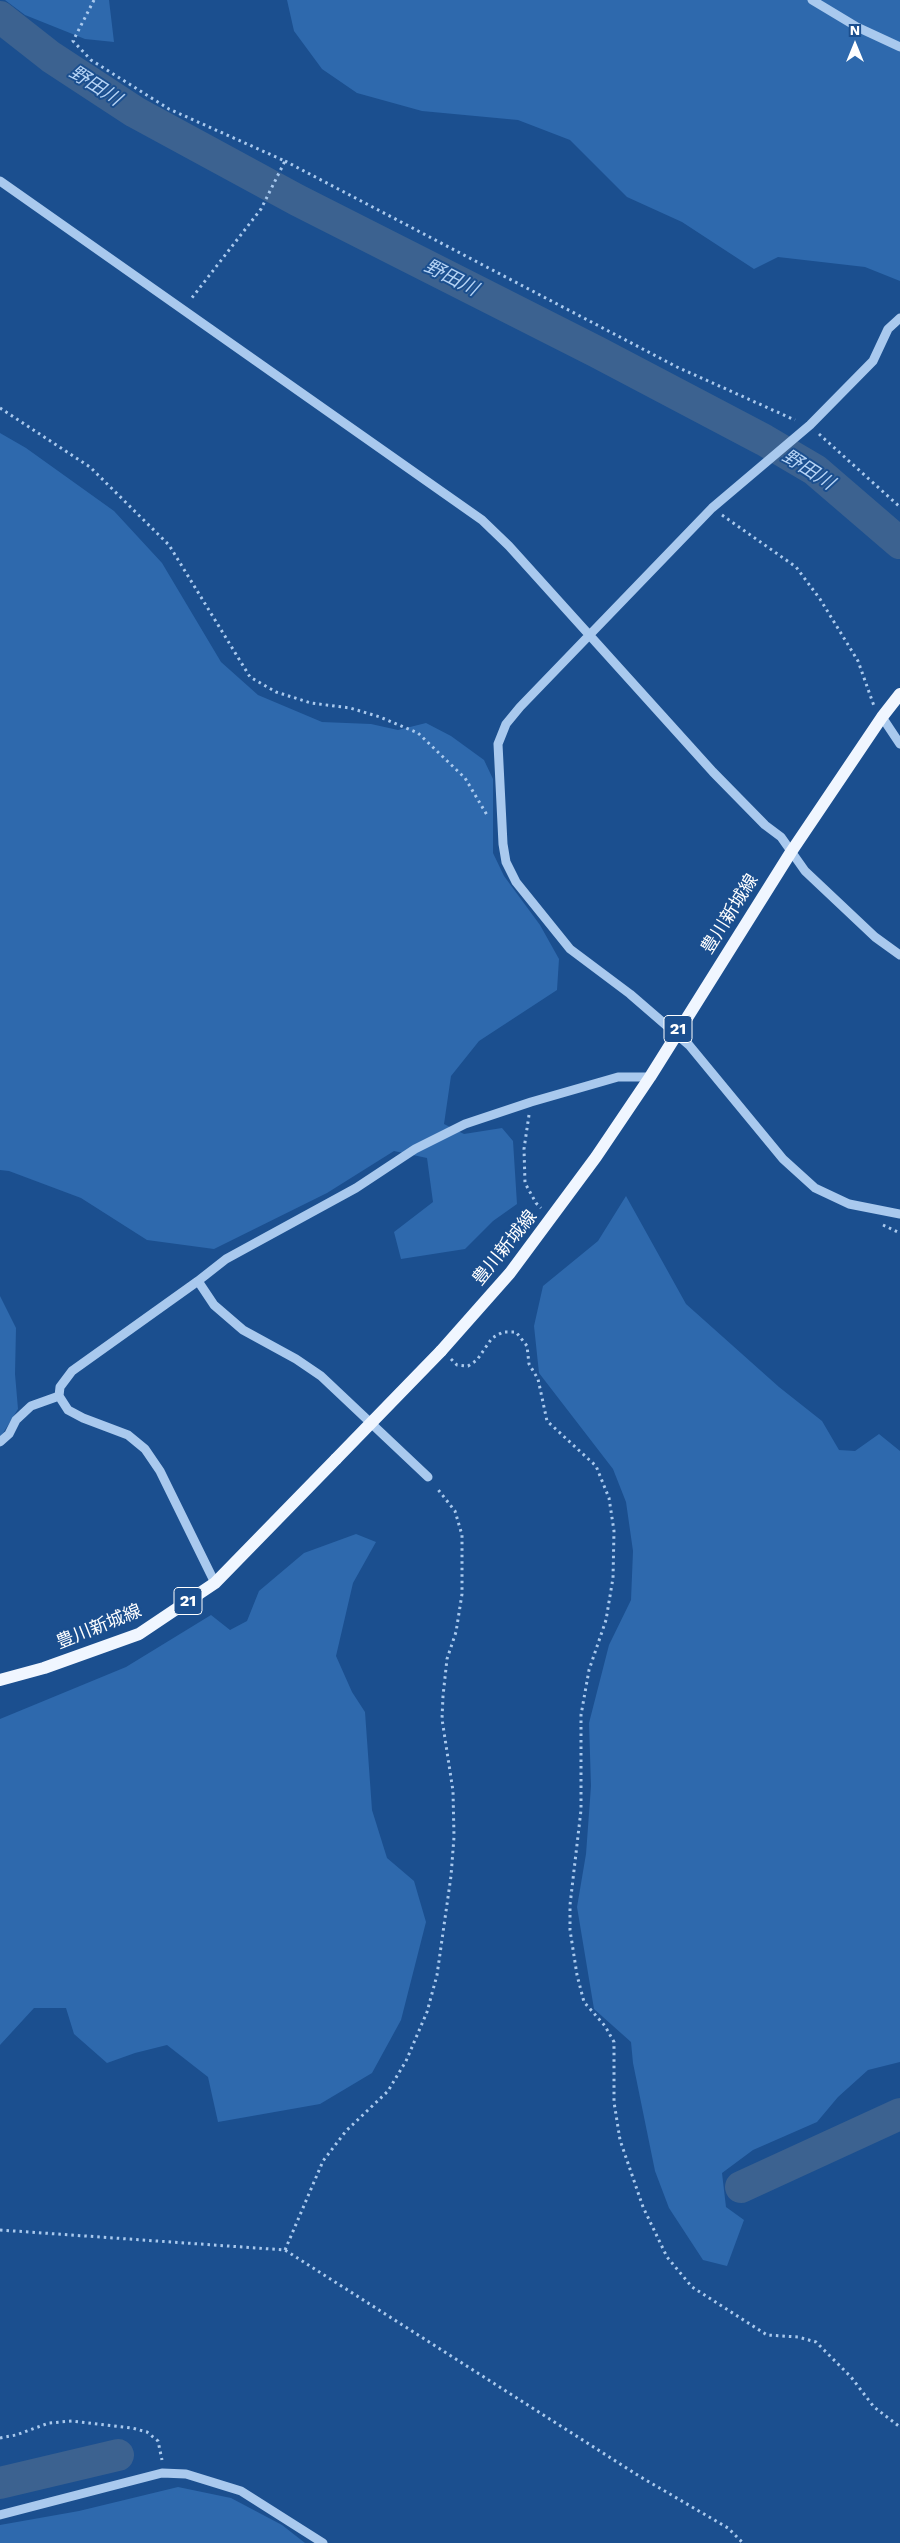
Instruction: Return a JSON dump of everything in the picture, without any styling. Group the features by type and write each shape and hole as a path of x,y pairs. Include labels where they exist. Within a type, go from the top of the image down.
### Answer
{"main road":[{"name":"豊川新城線","path":"0,1680 44,1668 139,1634 215,1583 441,1351 510,1273 553,1217 650,1077 791,852 882,716 900,694"}],"street":[{"path":"812,0 857,27 900,47"},
{"path":"0,181 482,520 510,546 713,772 765,825 781,837 805,871 874,937 900,955"},
{"path":"900,318 888,329 872,361 810,425 712,508 588,635 506,724 498,744 502,829 506,862 516,882 570,949 689,1045 784,1159 815,1188 849,1204 900,1214"},
{"path":"882,716 900,744"},
{"path":"215,1583 160,1471 145,1449 128,1435 83,1418 68,1410 59,1396 60,1386 72,1371 198,1282 226,1259 356,1188 415,1149 465,1124 531,1102 618,1078 650,1077"},
{"path":"198,1282 214,1305 242,1330 296,1359 320,1376 428,1477"},
{"path":"0,1442 9,1434 16,1420 31,1406 59,1396"},
{"path":"0,2515 162,2473 186,2474 241,2491 323,2543"}],"path":[{"path":"94,0 73,41 91,60 168,108 285,161 676,367 778,414 810,425 900,507"},
{"path":"185,310 193,294 261,209 285,161"},
{"path":"0,408 90,467 168,545 250,677 276,692 311,703 350,708 418,733 465,778 488,816 502,829"},
{"path":"712,508 796,567 820,599 858,661 870,702 882,716"},
{"path":"531,1102 524,1149 525,1183 536,1203 553,1217"},
{"path":"441,1351 457,1364 468,1366 477,1360 492,1338 503,1332 516,1332 527,1346 529,1364 538,1378 548,1421 596,1466 609,1498 614,1531 613,1578 606,1620 589,1670 581,1715 581,1810 570,1905 570,1930 577,1975 584,2002 605,2026 614,2042 614,2102 620,2140 643,2207 667,2257 692,2287 767,2335 798,2337 816,2342 851,2377 874,2407 900,2428"},
{"path":"285,2250 323,2161 346,2131 388,2091 406,2061 427,2012 437,1975 451,1876 454,1837 453,1790 442,1719 443,1696 447,1659 456,1632 462,1594 462,1535 455,1511 428,1477"},
{"path":"0,2230 285,2250 639,2476 728,2528 743,2543"},
{"path":"0,2438 16,2436 48,2423 72,2421 132,2428 147,2432 158,2441 162,2453 162,2473"}],"shaded area":[{"path":"5,0 109,0 114,42 85,39 25,15"},
{"path":"287,0 900,0 900,281 865,267 778,257 754,269 682,222 627,197 570,140 518,120 422,111 357,93 322,69 294,31"},
{"path":"0,433 26,448 114,511 162,563 221,662 258,695 322,722 371,724 398,730 426,723 451,736 484,760 493,779 493,853 504,876 540,925 559,959 557,990 479,1041 451,1076 444,1124 464,1134 502,1128 513,1141 517,1204 493,1221 465,1249 401,1259 394,1232 433,1202 427,1158 394,1151 327,1193 214,1249 147,1240 81,1198 9,1171 0,1170"},
{"path":"626,1196 686,1304 779,1387 822,1421 839,1450 855,1451 879,1434 900,1451 900,2062 868,2070 838,2097 817,2122 753,2150 722,2173 726,2207 744,2220 727,2266 703,2260 669,2208 655,2171 633,2063 631,2042 594,2009 577,1907 586,1854 591,1786 589,1723 609,1645 631,1600 633,1551 626,1502 613,1469 539,1373 534,1326 543,1286 598,1241"},
{"path":"0,1296 16,1328 15,1374 18,1409 0,1438"},
{"path":"356,1534 376,1542 353,1583 336,1656 352,1692 365,1712 372,1810 387,1858 414,1881 426,1922 401,2020 372,2073 320,2104 218,2122 208,2077 167,2045 135,2053 107,2063 74,2034 66,2008 34,2008 0,2045 0,1719 126,1667 211,1615 230,1630 247,1621 259,1591 304,1553"},
{"path":"178,2487 231,2498 282,2525 305,2543 0,2543 0,2525 79,2511"}],"waterway":[{"name":"野田川","path":"0,17 51,57 135,112 297,200 597,352 764,440 815,470 900,543"},
{"path":"741,2187 900,2114"},
{"path":"0,2483 118,2455"}]}
